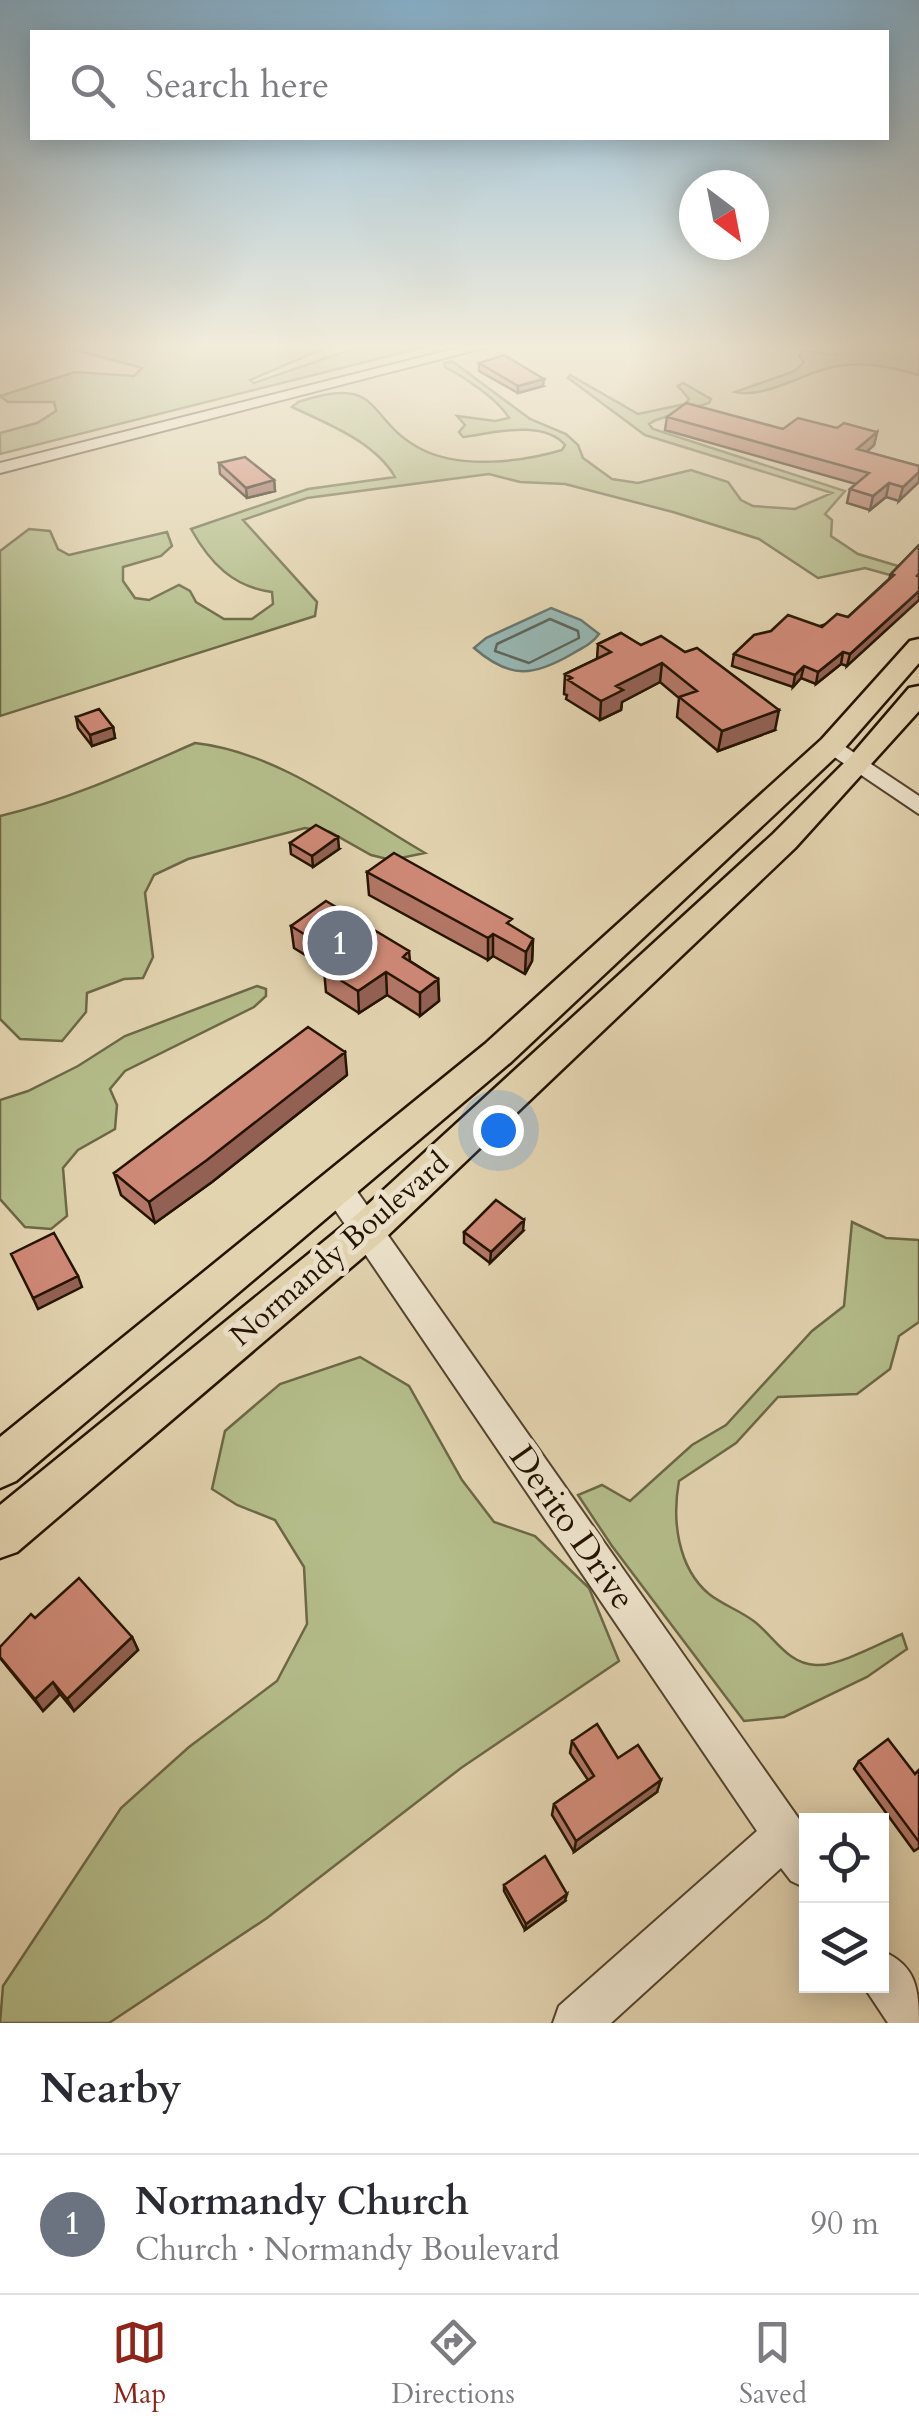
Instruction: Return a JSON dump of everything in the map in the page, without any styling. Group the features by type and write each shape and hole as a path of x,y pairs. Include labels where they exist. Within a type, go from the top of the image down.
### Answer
{"main road":[{"name":"Normandy Boulevard","path":"0,1535 368,1229 784,842 919,647"},
{"name":"Normandy Boulevard","path":"0,1466 338,1190 498,1054 626,936 919,694"},
{"path":"626,936 663,954"}],"street":[{"path":"0,468 109,440"},
{"path":"846,754 919,807"},
{"name":"Derito Drive","path":"338,1190 796,1850"},
{"path":"576,2023 796,1850"},
{"path":"889,1984 915,2023"}],"green space":[{"path":"0,440 54,440 0,454"},
{"path":"357,440 408,440 439,456 474,462 529,458 562,450 565,445 560,440 573,440 583,458 612,479 638,483 691,470 728,482 741,500 753,506 795,509 832,493 662,440 688,440 845,491 825,514 832,520 831,536 858,554 908,569 908,580 865,568 818,578 759,539 565,484 520,482 489,474 307,498 243,520 317,602 315,616 0,716 0,551 29,529 50,531 58,549 69,555 167,532 172,546 161,556 123,567 123,581 135,598 149,600 179,585 190,591 196,602 224,619 252,619 273,604 272,592 234,579 206,552 191,529 308,489 395,477 376,454"},
{"path":"195,743 256,758 286,771 425,853 391,860 371,855 330,832 305,828 188,859 154,875 145,893 153,957 143,978 124,979 87,993 86,1012 62,1041 20,1039 0,1019 0,816 75,793"},
{"path":"257,986 266,989 266,996 254,1007 125,1071 110,1089 117,1105 115,1129 78,1150 63,1168 67,1216 51,1229 25,1227 0,1199 0,1100 78,1066 125,1036"},
{"path":"852,1222 886,1238 919,1240 919,1322 899,1336 890,1369 857,1394 778,1397 736,1443 679,1481 679,1542 690,1570 709,1594 755,1622 797,1660 825,1665 902,1634 907,1649 867,1677 784,1717 744,1721 578,1495 602,1485 630,1501 692,1445 726,1425 812,1331 844,1306"},
{"path":"360,1357 409,1386 462,1480 494,1522 535,1536 589,1588 619,1661 461,1768 267,1918 109,2023 0,2023 3,1986 121,1808 189,1747 277,1681 307,1624 304,1567 275,1520 237,1505 212,1489 225,1431 280,1384"}],"water":[{"path":"551,608 581,620 599,634 572,654 534,670 500,666 474,648 486,638"}],"building":[{"path":"751,440 867,440 857,449 919,466 919,472 903,487 889,483 873,496 850,489 869,473"},
{"path":"245,457 274,480 246,488 219,463"},
{"path":"919,545 919,591 850,654 843,652 818,672 804,666 795,675 734,654 754,635 771,631 788,615 822,627 837,614 848,617 894,575 891,574"},
{"path":"621,633 641,645 661,636 685,652 697,648 779,710 722,731 679,697 697,691 662,663 616,686 623,690 601,701 568,680 572,678 565,674 611,652 598,644"},
{"path":"99,709 113,727 90,735 76,717"},
{"path":"316,825 338,837 312,856 290,843"},
{"path":"394,853 512,919 507,923 533,939 526,952 493,934 488,938 367,872"},
{"path":"326,901 409,951 403,957 438,979 420,993 386,972 358,991 324,970 341,957 291,926"},
{"path":"308,1027 345,1052 207,1160 149,1202 114,1173"},
{"path":"496,1200 524,1220 491,1252 464,1232"},
{"path":"54,1233 78,1276 33,1298 11,1254"},
{"path":"79,1578 132,1637 67,1699 53,1682 35,1699 0,1657 0,1647 31,1614 35,1618"},
{"path":"597,1724 618,1758 638,1745 661,1780 576,1841 554,1804 594,1776 572,1741"},
{"path":"888,1739 915,1774 919,1770 919,1842 859,1761"},
{"path":"545,1856 567,1894 526,1924 504,1885"}],"place":[{"name":"Normandy Church","path":"340,943"}]}
